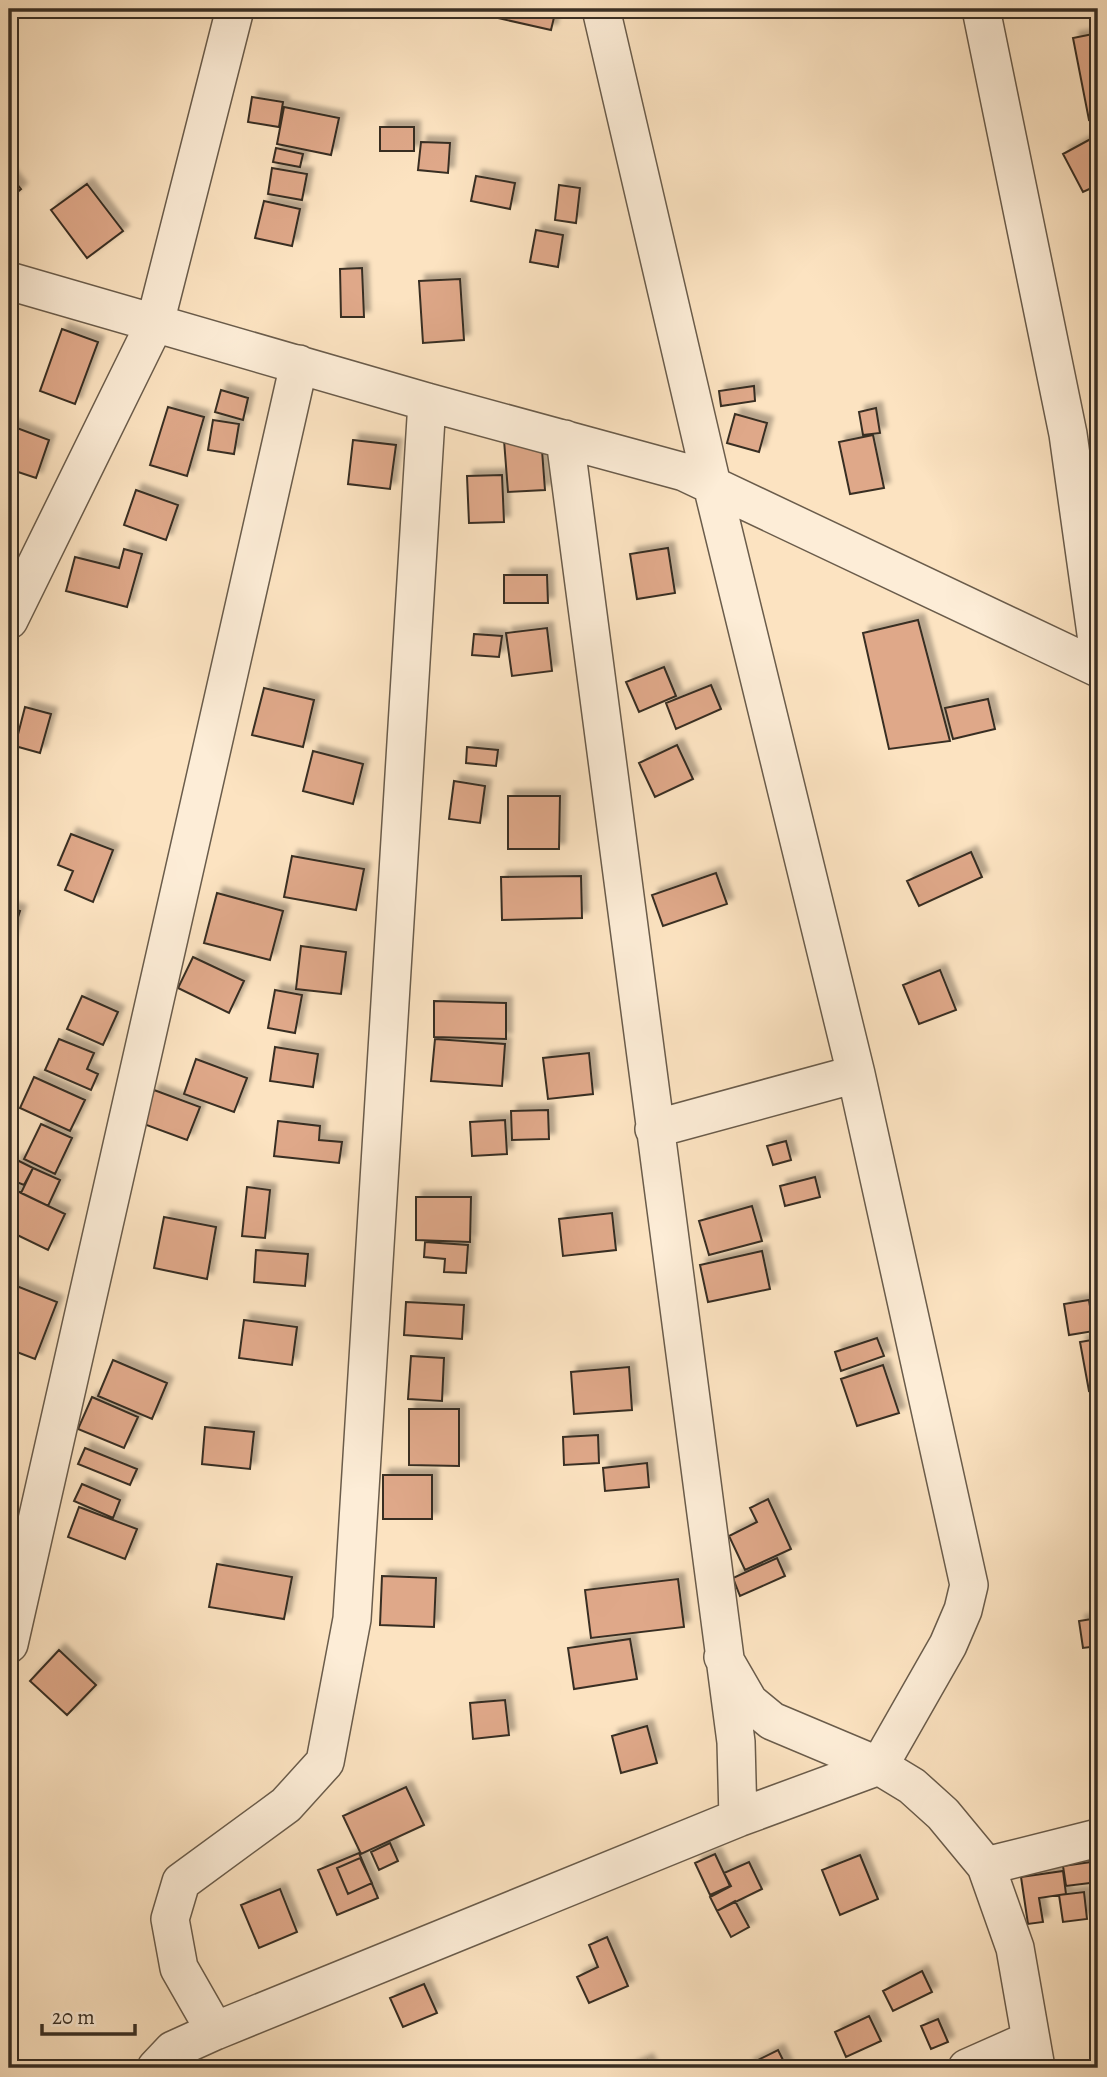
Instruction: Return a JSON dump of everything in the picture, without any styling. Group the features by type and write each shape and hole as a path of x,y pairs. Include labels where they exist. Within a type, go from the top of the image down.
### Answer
{"street":[{"path":"9,620 155,323 235,9"},
{"path":"156,2068 173,2050 215,2031 738,1818 879,1766 948,1646 963,1610 969,1585 856,1074 712,485 601,9"},
{"path":"981,9 1068,434 1098,649"},
{"path":"9,281 428,402 684,472 1098,668"},
{"path":"9,1644 299,364"},
{"path":"215,2031 179,1968 170,1919 181,1882 286,1805 325,1762 352,1619 428,402"},
{"path":"565,439 736,1742 738,1818"},
{"path":"654,1129 856,1074"},
{"path":"723,1657 749,1702 772,1721 879,1766 912,1786 943,1814 986,1866 1015,1948 1033,2054 967,2068"},
{"path":"986,1866 1098,1838"}],"building":[{"path":"490,9 556,9 551,30 489,16"},
{"path":"1098,33 1098,118 1089,120 1073,38"},
{"path":"252,97 283,102 279,127 248,122"},
{"path":"284,107 339,118 331,155 277,144"},
{"path":"380,127 414,127 414,151 380,151"},
{"path":"1098,135 1098,185 1083,192 1063,154"},
{"path":"421,142 450,143 448,173 418,170"},
{"path":"276,148 303,154 300,167 273,162"},
{"path":"272,168 307,174 302,200 268,194"},
{"path":"9,174 21,189 9,199"},
{"path":"476,176 515,183 510,209 471,201"},
{"path":"87,184 123,231 87,258 51,210"},
{"path":"559,185 580,188 576,223 555,220"},
{"path":"264,201 300,209 292,246 255,238"},
{"path":"536,230 563,235 558,267 530,262"},
{"path":"362,268 364,317 341,317 340,269"},
{"path":"460,279 464,340 423,343 419,281"},
{"path":"62,329 98,342 75,404 40,391"},
{"path":"754,386 755,401 721,406 719,391"},
{"path":"221,390 248,398 243,420 215,412"},
{"path":"168,407 204,417 187,476 150,465"},
{"path":"876,408 880,433 863,435 859,412"},
{"path":"735,414 767,423 759,452 727,443"},
{"path":"213,420 239,424 234,454 208,450"},
{"path":"9,425 49,440 36,478 9,469"},
{"path":"873,435 884,488 850,494 839,442"},
{"path":"541,437 545,490 508,492 504,440"},
{"path":"353,440 396,445 390,489 348,484"},
{"path":"502,475 504,522 469,523 467,476"},
{"path":"136,490 178,505 166,540 124,525"},
{"path":"668,548 675,593 637,599 630,554"},
{"path":"124,549 142,554 127,607 66,591 75,557 119,568"},
{"path":"504,575 547,575 548,603 504,603"},
{"path":"918,620 950,741 889,749 863,633"},
{"path":"547,628 552,671 512,676 506,633"},
{"path":"474,634 502,636 499,657 472,655"},
{"path":"664,667 676,696 639,712 626,682"},
{"path":"711,685 721,709 676,729 666,703"},
{"path":"264,688 314,700 303,747 252,735"},
{"path":"988,699 995,729 953,739 945,708"},
{"path":"25,707 51,714 40,753 15,746"},
{"path":"677,745 693,779 655,797 639,763"},
{"path":"467,747 498,750 496,766 466,763"},
{"path":"313,751 363,764 353,804 303,791"},
{"path":"454,781 485,786 480,823 449,819"},
{"path":"508,796 560,796 559,849 508,849"},
{"path":"71,834 113,850 93,902 65,890 73,871 58,865"},
{"path":"971,852 982,877 919,906 907,881"},
{"path":"292,856 364,869 356,910 284,897"},
{"path":"716,873 727,904 663,926 652,895"},
{"path":"581,876 582,918 502,920 501,877"},
{"path":"217,893 283,911 270,960 204,943"},
{"path":"9,908 20,911 10,942 9,942"},
{"path":"301,946 346,952 341,994 296,989"},
{"path":"193,957 244,981 229,1013 178,988"},
{"path":"940,970 956,1010 919,1024 903,985"},
{"path":"275,990 302,995 295,1033 268,1028"},
{"path":"82,996 118,1012 103,1045 67,1029"},
{"path":"434,1001 506,1003 506,1039 434,1037"},
{"path":"59,1039 94,1053 87,1069 98,1074 91,1090 45,1070"},
{"path":"435,1039 505,1044 502,1086 431,1081"},
{"path":"275,1047 318,1054 313,1087 270,1081"},
{"path":"589,1053 593,1094 548,1099 543,1058"},
{"path":"196,1059 247,1078 234,1112 184,1094"},
{"path":"34,1077 85,1100 70,1131 20,1108"},
{"path":"154,1090 200,1107 187,1140 141,1123"},
{"path":"548,1110 549,1139 512,1140 511,1111"},
{"path":"505,1120 507,1154 472,1156 470,1122"},
{"path":"278,1121 320,1126 319,1140 342,1142 339,1163 274,1156"},
{"path":"41,1124 72,1138 55,1174 24,1159"},
{"path":"786,1141 791,1160 773,1165 767,1146"},
{"path":"17,1160 33,1168 24,1185 9,1179"},
{"path":"33,1168 60,1180 48,1206 21,1193"},
{"path":"815,1177 820,1197 785,1206 780,1186"},
{"path":"9,1187 65,1214 48,1250 9,1231"},
{"path":"247,1187 270,1190 265,1238 242,1236"},
{"path":"416,1197 471,1197 470,1242 416,1240"},
{"path":"752,1206 762,1241 709,1255 699,1221"},
{"path":"612,1213 616,1250 563,1256 559,1219"},
{"path":"164,1217 216,1227 207,1279 154,1268"},
{"path":"425,1242 468,1245 466,1273 444,1272 445,1259 424,1257"},
{"path":"256,1250 308,1254 305,1286 254,1282"},
{"path":"762,1251 770,1289 708,1302 700,1265"},
{"path":"9,1283 57,1302 35,1359 9,1349"},
{"path":"1089,1300 1094,1331 1069,1335 1064,1304"},
{"path":"406,1302 464,1305 462,1339 404,1335"},
{"path":"244,1320 297,1327 292,1365 239,1358"},
{"path":"877,1338 884,1356 841,1371 835,1352"},
{"path":"1098,1339 1098,1389 1089,1391 1080,1342"},
{"path":"411,1356 444,1358 442,1401 408,1399"},
{"path":"113,1360 167,1383 152,1419 98,1396"},
{"path":"883,1365 899,1413 857,1426 841,1379"},
{"path":"629,1367 632,1410 574,1414 571,1372"},
{"path":"92,1397 138,1417 124,1448 78,1429"},
{"path":"409,1409 459,1409 459,1466 409,1465"},
{"path":"205,1427 254,1432 250,1469 202,1464"},
{"path":"598,1435 599,1463 564,1465 563,1437"},
{"path":"85,1448 137,1469 130,1485 78,1464"},
{"path":"647,1463 649,1487 605,1491 603,1468"},
{"path":"383,1475 432,1475 432,1519 383,1519"},
{"path":"82,1484 120,1500 113,1518 74,1501"},
{"path":"768,1499 791,1549 745,1570 729,1536 757,1522 750,1508"},
{"path":"79,1507 137,1529 125,1559 68,1537"},
{"path":"777,1558 785,1576 740,1596 733,1578"},
{"path":"217,1564 292,1577 284,1619 209,1607"},
{"path":"382,1576 436,1578 434,1627 380,1625"},
{"path":"678,1579 684,1627 591,1638 585,1590"},
{"path":"1098,1618 1098,1646 1083,1648 1079,1621"},
{"path":"630,1639 637,1679 574,1689 568,1648"},
{"path":"59,1650 96,1685 67,1715 30,1681"},
{"path":"1092,1678 1098,1678 1098,1709 1092,1709"},
{"path":"505,1700 509,1735 473,1739 470,1703"},
{"path":"647,1726 657,1763 621,1773 612,1736"},
{"path":"406,1787 424,1825 361,1854 343,1816"},
{"path":"390,1843 398,1861 379,1870 371,1852"},
{"path":"359,1853 378,1898 337,1915 318,1870"},
{"path":"715,1854 730,1886 710,1895 695,1863"},
{"path":"860,1855 878,1899 840,1915 822,1870"},
{"path":"360,1858 372,1883 348,1894 337,1868"},
{"path":"1098,1861 1098,1882 1066,1886 1063,1866"},
{"path":"749,1862 762,1889 717,1911 710,1897 731,1886 724,1873"},
{"path":"1063,1871 1066,1894 1039,1898 1043,1922 1028,1924 1021,1877"},
{"path":"280,1889 297,1932 259,1948 241,1905"},
{"path":"1084,1892 1087,1919 1063,1922 1059,1895"},
{"path":"735,1901 749,1927 731,1937 717,1911"},
{"path":"607,1937 628,1986 589,2003 577,1977 598,1967 589,1945"},
{"path":"922,1971 932,1992 893,2011 883,1991"},
{"path":"424,1984 437,2013 403,2027 390,1998"},
{"path":"869,2016 881,2041 846,2057 835,2032"},
{"path":"938,2019 948,2042 931,2049 921,2026"},
{"path":"778,2050 787,2068 750,2068 748,2065"},
{"path":"647,2060 651,2068 629,2068"}]}
